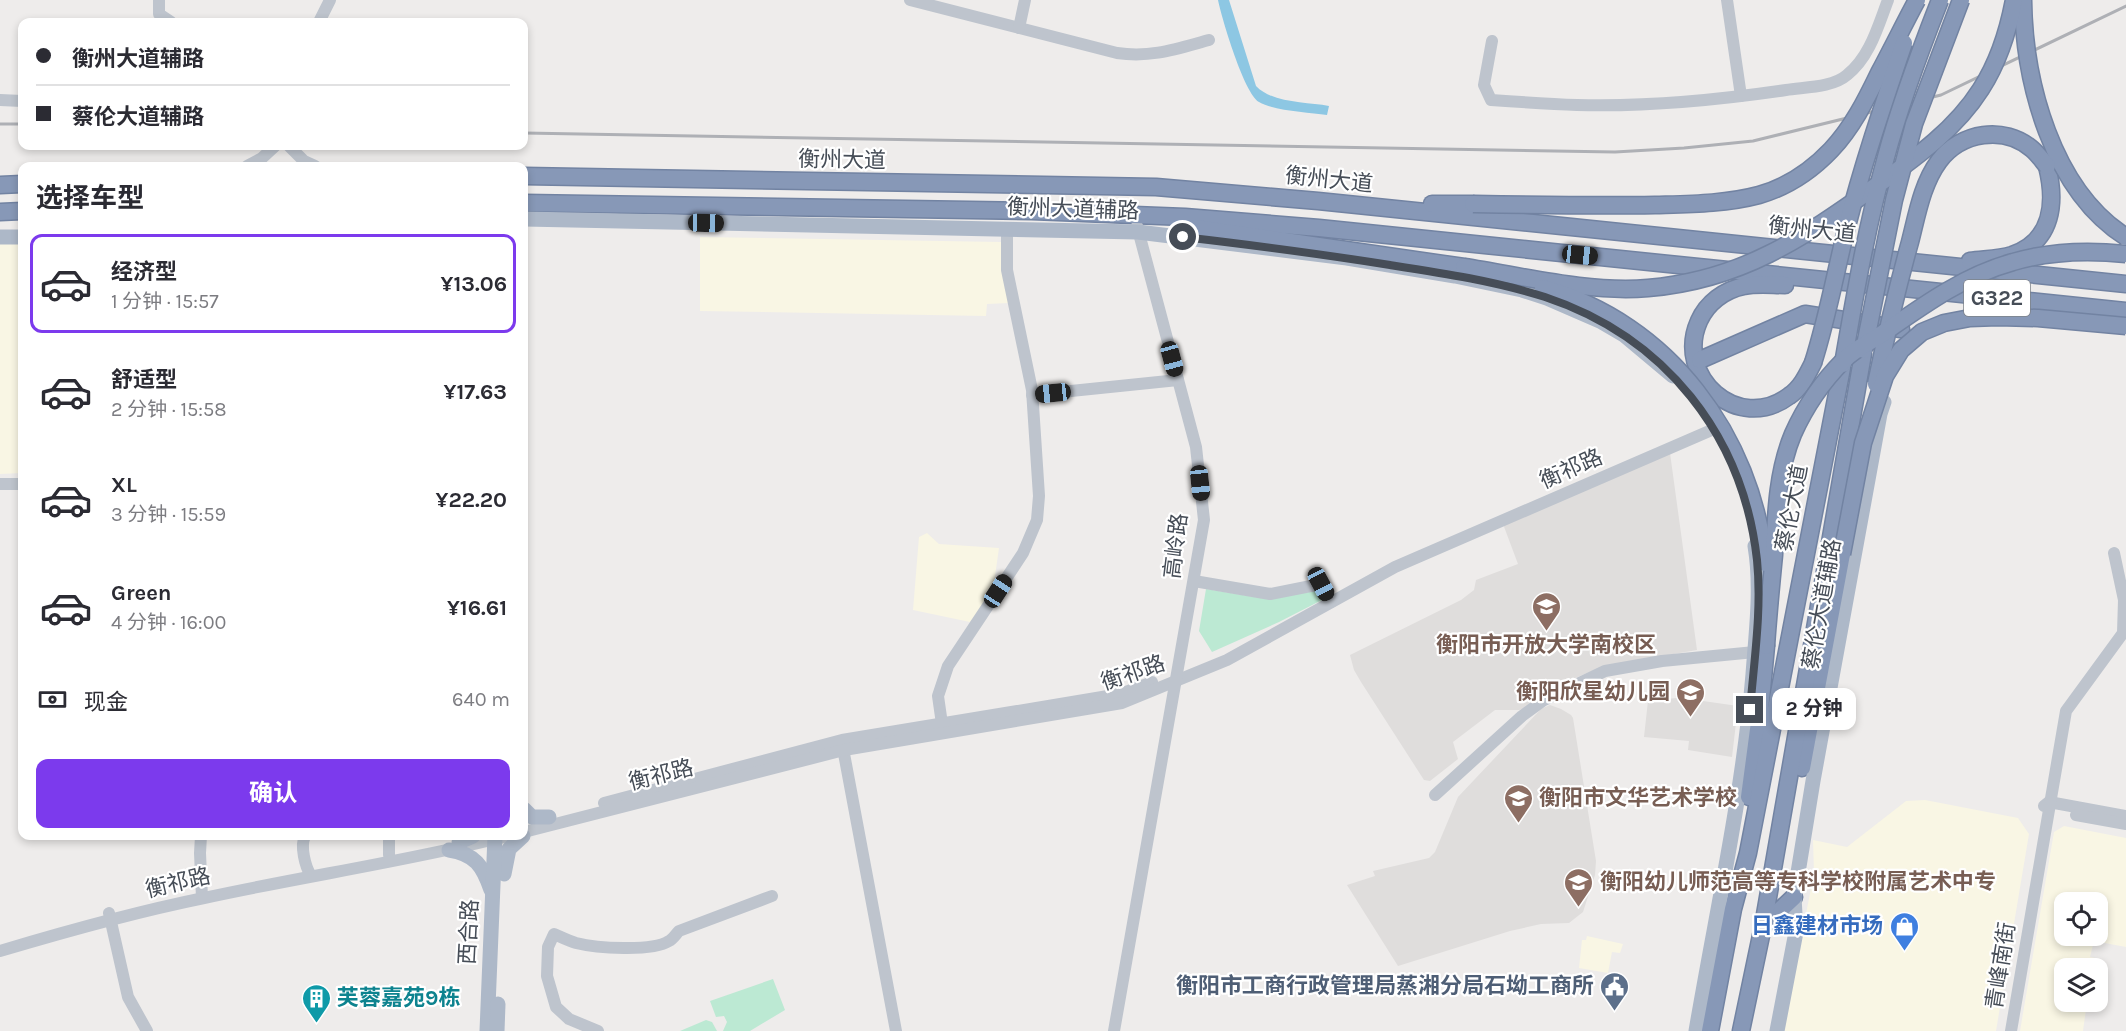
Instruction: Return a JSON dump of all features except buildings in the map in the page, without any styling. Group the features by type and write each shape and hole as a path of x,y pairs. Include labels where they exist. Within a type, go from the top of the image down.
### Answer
{"highway":[{"path":"1318,201 1615,206 1697,204 1759,195 1786,185 1811,169 1832,149 1862,106 1919,0"},
{"path":"1868,285 1745,286 1726,293 1711,303 1702,315 1695,331 1696,365 1703,380 1714,393 1742,408 1774,405 1789,396 1803,382 1813,363 1824,329 1846,231 1867,154 1919,0"},
{"name":"蔡伦大道","path":"1710,1031 1733,909 1748,853 1863,253 1886,154 1940,0"},
{"name":"蔡伦大道","path":"1741,1031 1763,926 1863,354 1894,200 1914,124 1961,0"},
{"path":"1134,214 1195,228 1582,286 1611,289 1646,288 1716,277 1757,261 1812,231 1911,161 1963,114 1994,68 2009,26 2014,0"},
{"path":"2023,0 2023,28 2028,68 2038,108 2050,137 2077,188 2092,208 2126,237"},
{"path":"1763,926 1798,791 1863,443 1894,301 1929,178 1940,160 1952,147 1970,137 1992,134 2010,137 2031,148 2047,166 2052,187 2052,208 2044,229 2031,244 2013,255 1994,259 1930,264"},
{"name":"衡州大道","path":"528,176 1156,187 1318,201 2126,284"},
{"path":"0,185 18,184"},
{"path":"528,203 1134,214 1319,228 1868,285"},
{"path":"0,212 18,212"},
{"path":"1760,649 1777,507 1783,468 1792,436 1804,411 1846,358 1926,303 1974,277 2012,262 2049,254 2084,251 2126,254"},
{"path":"1464,267 1559,293 1623,324 1653,346 1672,362 1710,408 1745,474 1757,512 1766,573 1760,649 1759,722 1733,909"},
{"name":"G322","path":"1868,285 2126,311"},
{"path":"1700,360 1805,314 1900,328"},
{"path":"1863,443 1885,376 1901,350 1922,332 1944,323 1970,318 1998,317 2038,318 2126,326"},
{"path":"1842,554 1851,572"},
{"path":"1833,602 1848,592"},
{"path":"1763,926 1794,897"}],"main road":[{"name":"衡州大道辅路","path":"528,219 1138,232 1347,258 1455,276 1522,290 1547,298 1600,321 1624,335 1677,370 1713,428"},
{"path":"0,237 18,237"},
{"name":"蔡伦大道辅路","path":"1777,1031 1796,932 1794,897 1880,414 1891,383 1900,328"},
{"path":"1696,1031 1760,649 1757,561 1752,529 1739,480 1713,428"},
{"path":"528,813 532,817 549,817"},
{"path":"465,840 454,846 482,867 493,899"},
{"name":"西合路","path":"487,1031 498,840"},
{"name":"西合路","path":"497,1031 504,874 499,840"},
{"path":"504,874 509,849 517,840"}],"street":[{"path":"159,0 159,15 164,18"},
{"path":"319,18 324,0"},
{"path":"320,18 330,0"},
{"path":"910,0 1136,56 1160,53 1209,40"},
{"path":"1019,28 1025,0"},
{"path":"1727,0 1741,96"},
{"path":"1492,41 1484,85 1491,100 1588,105 1741,96 1828,84 1846,77 1860,62 1870,45 1888,0"},
{"path":"0,100 18,101"},
{"path":"254,162 271,150"},
{"path":"293,150 307,162"},
{"name":"高岭路","path":"1114,1031 1204,520 1196,447 1134,214"},
{"path":"942,724 938,696 948,666 1023,553 1037,520 1039,496 1032,395 1008,270 1007,229"},
{"path":"1032,395 1178,380"},
{"name":"衡祁路","path":"528,830 843,745 1122,703 1224,656 1330,601 1394,563 1713,428"},
{"path":"0,484 18,484"},
{"path":"0,491 18,490"},
{"path":"2047,807 2066,711 2124,633 2124,600 2114,554"},
{"path":"1194,580 1270,594 1321,584 1330,601"},
{"path":"1435,795 1522,716 1544,700 1605,671 1662,661 1760,649"},
{"name":"衡祁路","path":"528,829 549,817 843,745 942,724 1120,694 1175,678"},
{"path":"843,745 896,1031"},
{"path":"2047,807 2126,816"},
{"path":"2047,807 2126,825"},
{"name":"青峰南街","path":"2006,1031 2047,807"},
{"name":"青峰南街","path":"2011,1031 2047,807"},
{"path":"201,840 202,895"},
{"path":"302,840 311,872"},
{"path":"308,840 311,872"},
{"path":"389,840 389,855"},
{"name":"衡祁路","path":"311,872 480,840"},
{"name":"衡祁路","path":"0,943 202,895 389,855 454,846"},
{"path":"598,1031 568,1019 556,1007 547,976 548,947 554,934 574,943 587,945 623,948 656,946 669,941 679,931 772,896"},
{"path":"110,916 128,997 147,1031"},
{"name":"衡祁路","path":"0,951 110,916"}],"shaded area":[{"path":"700,237 1001,242 1009,303 987,304 986,316 700,311"},
{"path":"18,242 18,473 0,474 0,243"},
{"name":"衡阳市开放大学南校区","path":"1670,453 1697,650 1604,666 1556,686 1527,708 1495,710 1453,742 1458,759 1430,781 1424,780 1361,682 1354,670 1350,655 1461,600 1474,590 1476,580 1518,564 1503,524"},
{"path":"927,533 939,544 999,548 994,583 978,613 970,622 913,610 919,537"},
{"name":"衡阳欣星幼儿园","path":"1695,696 1696,700 1738,706 1732,757 1688,750 1689,741 1644,737 1648,701"},
{"name":"衡阳市文华艺术学校","path":"1550,705 1561,709 1573,718 1596,861 1595,875 1583,912 1569,923 1541,924 1510,931 1398,966 1347,885 1375,876 1373,871 1429,858 1435,852 1458,797 1541,709"},
{"name":"日鑫建材市场","path":"1925,800 2018,818 2029,834 1996,1031 1783,1031 1814,873 1813,840 1847,847 1906,801"},
{"path":"2064,826 2126,838 2126,947 2108,944 2108,892 2054,892 2054,946 2093,946 2090,957 2095,958 2054,958 2054,1012 2086,1012 2083,1031 2020,1031 2054,832"},
{"path":"1587,936 1623,944 1620,953 1612,952 1608,973 1579,968 1582,940 1586,940"}],"green space":[{"path":"1206,589 1267,599 1317,590 1322,600 1212,652 1199,631"},
{"path":"773,979 785,1010 750,1031 723,1031 727,1022 724,1016 716,1017 710,1001"},
{"path":"706,1020 712,1022 717,1031 680,1031"}],"water":[{"path":"1218,0 1229,0 1256,86 1263,92 1280,99 1329,106 1327,115 1266,105 1253,96 1234,55"}],"railway":[{"path":"528,133 1615,152 1684,148 1753,141 1941,95 2126,6"},
{"path":"0,124 18,124"}],"place":[{"name":"衡阳市开放大学南校区","path":"1546,632"},
{"name":"衡阳欣星幼儿园","path":"1691,718"},
{"name":"衡阳市文华艺术学校","path":"1518,824"},
{"name":"衡阳幼儿师范高等专科学校附属艺术中专","path":"1579,908"},
{"name":"日鑫建材市场","path":"1904,952"},
{"name":"衡阳市工商行政管理局蒸湘分局石坳工商所","path":"1615,1012"},
{"name":"芙蓉嘉苑9栋","path":"316,1024"}],"route":[{"path":"1183,237 1347,258 1522,290 1573,308 1600,321 1647,352 1671,373 1693,398 1714,429 1739,480 1750,519 1757,561 1757,615 1750,710"}]}
